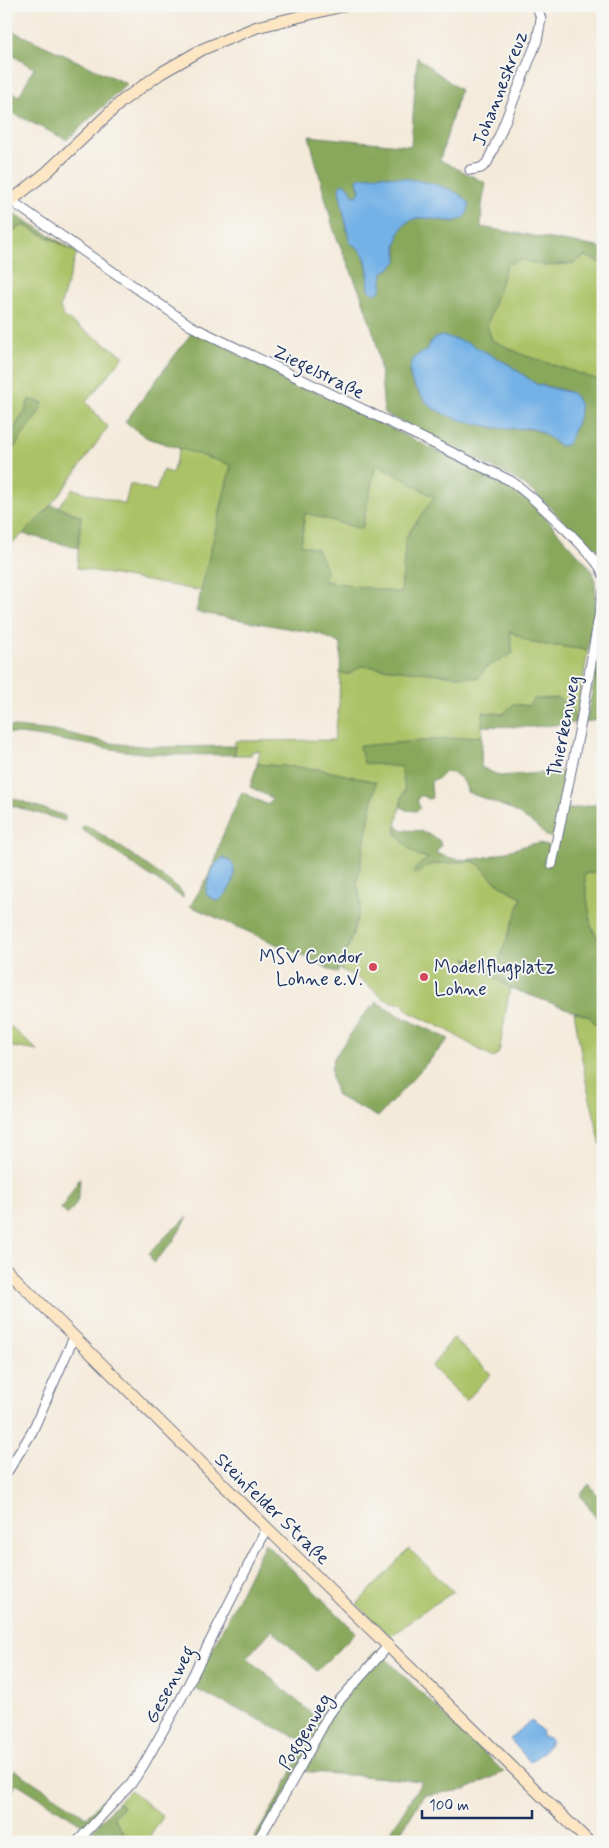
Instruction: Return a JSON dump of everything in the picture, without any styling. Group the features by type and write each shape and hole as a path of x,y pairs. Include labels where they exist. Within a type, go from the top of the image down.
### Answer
{"main road":[{"path":"10,202 47,172 122,101 161,73 203,49 257,27 342,6"},
{"name":"Steinfelder Straße","path":"6,1269 267,1528 589,1842"}],"street":[{"name":"Johanneskreuz","path":"470,170 480,168 487,163 500,134 537,41 542,18 537,6"},
{"name":"Ziegelstraße","path":"10,202 191,326 511,481 532,497 581,546 595,561 603,574"},
{"name":"Thierkenweg","path":"552,864 582,718 603,593"},
{"path":"6,1474 32,1432 74,1337"},
{"name":"Gesenweg","path":"78,1842 130,1784 143,1766 182,1697 267,1528"},
{"name":"Poggenweg","path":"257,1842 328,1716 388,1644"}],"green space":[{"path":"6,28 127,84 67,140 6,110 6,88 19,96 34,68 6,52"},
{"path":"417,57 460,90 440,160 486,183 481,227 603,248 603,264 585,256 574,263 545,266 522,260 507,264 487,326 492,340 523,355 596,379 603,385 603,565 552,509 517,480 384,413 376,341 361,295 334,231 309,136 411,146","holes":["380,175 441,186 456,222 419,218 405,224 400,231 397,241 395,261 391,268 383,271 382,275 369,290 367,267 363,252 346,223 339,189 342,183 349,186 353,195 357,196 360,191 357,183","431,341 508,364 536,384 568,391 576,397 580,413 567,444 560,446 544,433 532,429 494,428 456,418 423,399 409,374 419,354 424,352"]},
{"path":"12,212 77,252 24,225 6,234 6,217"},
{"path":"23,225 77,252 60,307 64,317 124,356 86,402 108,427 62,492 36,522 6,548 6,459 38,414 43,403 29,399 25,412 6,439 6,234"},
{"path":"585,256 598,260 603,264 603,385 596,379 523,355 492,340 487,326 506,264 522,260 545,266 574,263"},
{"path":"193,331 512,488 532,503 592,570 595,580 596,599 588,650 532,643 510,631 513,653 485,668 479,678 362,666 349,674 340,673 341,644 320,634 196,612 231,465 147,438 125,422","holes":["376,463 434,497 406,537 401,593 325,581 326,569 317,549 301,545 305,513 362,529"]},
{"path":"29,399 43,403 38,414 6,459 6,439 25,412"},
{"path":"180,448 231,465 201,591 77,568 81,516 58,507 73,489 125,504 130,484 156,491 163,470 172,473"},
{"path":"376,463 434,497 406,537 401,593 324,581 301,545 305,513 362,529"},
{"path":"52,505 81,516 78,548 23,534"},
{"path":"509,631 532,643 588,650 576,723 573,711 513,704 503,714 483,712 482,736 360,746 364,763 401,767 405,790 395,832 417,855 428,858 416,868 420,873 427,866 435,864 472,861 480,865 491,878 506,889 522,897 497,966 467,959 510,988 499,1053 493,1058 447,1030 409,1012 404,1004 384,999 362,981 340,969 352,937 361,904 357,883 376,782 319,769 257,764 260,751 252,751 251,755 235,755 235,741 334,740 339,705 340,673 349,674 362,666 479,678 484,668 512,653"},
{"path":"603,636 603,719 586,722"},
{"path":"558,698 570,705 576,723 531,727 482,726 483,712 503,714 513,704 528,706 534,699"},
{"path":"6,726 63,732 110,743 130,745 159,747 235,746 235,755 162,755 133,752 6,733"},
{"path":"482,736 481,767 500,776 567,771 559,811 603,803 603,871 584,874 591,926 599,940 603,941 603,1034 590,1017 510,988 465,958 497,966 522,897 506,889 491,878 480,865 472,861 427,866 416,875 413,872 428,858 417,855 410,849 400,838 395,827 428,834 439,840 441,845 436,853 461,859 495,855 531,844 539,843 551,846 554,838 546,836 536,826 511,809 467,792 465,784 460,778 454,773 446,771 438,779 432,780 432,798 428,799 420,796 417,800 420,808 416,811 406,810 401,807 405,790 401,767 364,763 359,746"},
{"path":"257,764 319,769 376,782 357,883 361,904 352,937 337,973 190,906 207,879 216,859 221,839 242,792 268,805 272,798 250,787"},
{"path":"6,796 65,816 65,821 6,804"},
{"path":"84,825 90,827 163,877 181,891 183,898 81,829"},
{"path":"603,871 603,941 599,941 591,926 584,874"},
{"path":"377,1002 394,1013 449,1039 378,1117 337,1096 331,1073 334,1058 363,1015"},
{"path":"574,1012 590,1017 603,1034 603,1096 601,1096 603,1103 603,1145 601,1145 586,1082"},
{"path":"10,1026 38,1051 6,1046 6,1032"},
{"path":"80,1178 78,1198 67,1215 61,1209"},
{"path":"188,1217 172,1243 153,1263 149,1253"},
{"path":"453,1338 491,1374 466,1401 431,1367"},
{"path":"589,1484 603,1503 603,1528 580,1495"},
{"path":"265,1543 356,1632 317,1671 272,1630 247,1657 320,1721 329,1704 377,1650 504,1772 465,1790 424,1795 395,1842 384,1842 422,1781 299,1771 257,1842 252,1842 283,1790 306,1742 193,1688"},
{"path":"409,1549 454,1592 425,1610 390,1637 357,1604"},
{"path":"15,1770 87,1817 102,1800 108,1802 85,1826 16,1783 6,1809 6,1789"},
{"path":"130,1790 163,1817 146,1842 130,1842 114,1817 123,1806 118,1802"},
{"path":"118,1802 123,1806 114,1817 130,1842 124,1842 123,1838 112,1831 100,1842 82,1842"}],"water":[{"path":"380,175 442,186 463,197 469,204 465,216 457,221 423,218 412,220 403,227 396,244 397,261 391,268 383,272 381,290 375,294 369,290 368,269 365,257 357,247 350,243 339,189 342,183 349,186 353,195 357,196 360,191 358,178"},
{"path":"443,336 469,343 508,364 536,384 572,393 578,401 580,410 567,445 560,446 538,430 525,428 508,429 480,425 460,420 432,407 412,382 410,367 414,359 424,352 433,340"},
{"path":"224,858 230,861 234,872 231,885 218,901 206,893 209,878 214,867"},
{"path":"531,1720 542,1731 541,1736 548,1737 552,1741 542,1753 530,1762 510,1739"}],"place":[{"name":"MSV Condor Lohne e.V.","path":"373,967"},
{"name":"Modellflugplatz Lohne","path":"424,977"}]}
